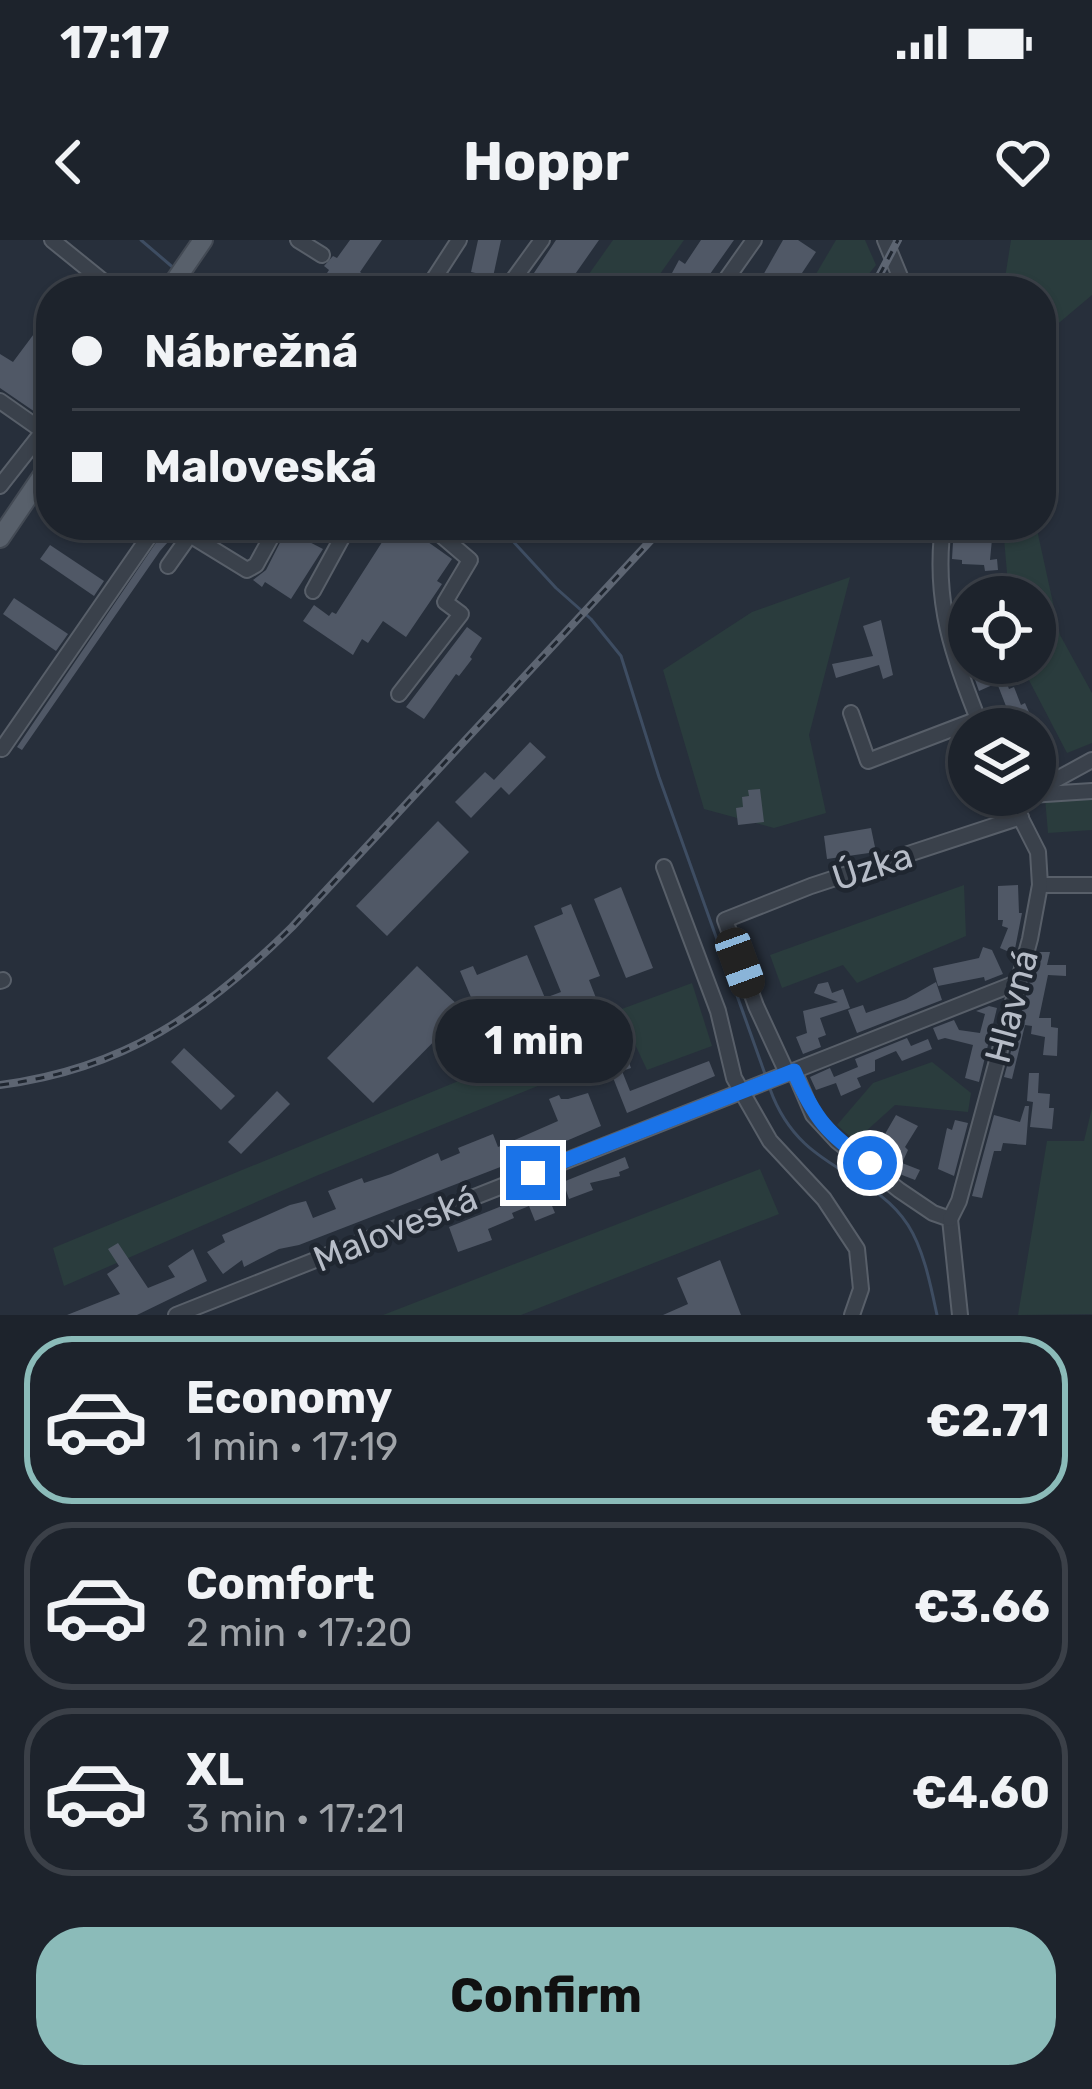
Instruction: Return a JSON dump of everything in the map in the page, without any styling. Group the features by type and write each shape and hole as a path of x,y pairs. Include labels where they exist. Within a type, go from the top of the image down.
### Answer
{"main road":[{"path":"178,276 202,240"},
{"path":"0,538 36,485"}],"street":[{"path":"52,240 96,276"},
{"path":"298,240 322,255"},
{"path":"435,276 459,240"},
{"path":"517,276 542,240"},
{"path":"729,276 754,240"},
{"path":"886,242 900,276"},
{"path":"0,401 36,422"},
{"path":"0,486 36,445"},
{"path":"2,749 147,540"},
{"path":"168,566 186,540"},
{"path":"206,540 247,570 256,565 270,540"},
{"path":"313,591 341,540"},
{"path":"399,694 460,614 446,602 470,560 447,540"},
{"path":"941,540 937,567 942,612 975,708"},
{"path":"851,712 868,761 948,735"},
{"path":"1056,780 1092,760"},
{"path":"1056,793 1092,791"},
{"name":"Hlavná","path":"950,1219 1040,885 1038,852 1021,817"},
{"name":"Úzka","path":"787,1073 725,920 811,886 1021,817"},
{"path":"664,867 718,1011 734,1078 770,1141 824,1199 856,1249 861,1289 852,1315"},
{"path":"1040,885 1092,885"},
{"name":"Maloveská","path":"176,1315 1016,983"},
{"path":"787,1073 812,1114 837,1141 899,1190 950,1219 960,1315"}],"shaded area":[{"path":"613,240 684,240 659,276 588,276"},
{"path":"836,240 865,240 876,265 867,276 815,276"},
{"path":"1011,240 1092,240 1092,295 1056,325 1056,276 1005,276"},
{"path":"1004,540 1039,540 1047,576 1007,576"},
{"path":"850,577 809,735 826,813 774,828 704,809 663,670 752,612"},
{"path":"1056,617 1060,635 1092,693 1092,743 1067,753 1056,732 1056,708 1044,708 1031,684 1056,684"},
{"path":"1092,795 1092,830 1048,833 1047,816 1056,816 1056,797"},
{"path":"964,885 966,936 857,983 843,965 782,988 770,955"},
{"path":"692,983 712,1046 647,1070 619,1010"},
{"path":"553,1042 565,1075 64,1286 53,1248"},
{"path":"932,1062 971,1093 968,1112 895,1105 855,1141 837,1125 873,1083"},
{"path":"1092,1108 1092,1314 1018,1315 1047,1141 1084,1141"},
{"path":"760,1169 779,1214 521,1315 383,1315"}],"building":[{"path":"350,240 382,240 360,272 366,276 325,276 329,270 324,266 333,256 337,258"},
{"path":"478,240 501,240 493,276 471,272"},
{"path":"556,240 599,240 574,276 532,276"},
{"path":"701,240 734,240 709,276 670,276 679,260 685,264"},
{"path":"783,240 798,240 816,252 800,276 763,276"},
{"path":"36,331 36,413 0,388 0,354 13,362"},
{"path":"158,540 170,540 22,750 17,747"},
{"path":"281,540 306,540 323,549 291,599 253,580 266,570"},
{"path":"383,540 425,540 452,559 437,581 442,584 406,637 383,621 368,643 362,639 353,655 303,621 314,605 329,616 336,614"},
{"path":"953,540 992,540 990,560 997,559 998,570 985,571 984,565 952,559"},
{"path":"50,545 104,581 94,596 40,559"},
{"path":"14,598 68,634 56,651 3,614"},
{"path":"881,620 893,675 883,679 879,665 836,678 832,664 873,656 863,626"},
{"path":"467,627 482,638 472,659 424,719 406,707"},
{"path":"997,684 1014,687 1021,705 1027,708 1007,708"},
{"path":"530,742 546,757 509,795 501,787 471,818 455,802 485,772 494,780"},
{"path":"760,789 764,822 738,825 736,808 743,807 742,797 749,796 748,790"},
{"path":"438,821 469,852 387,936 356,906"},
{"path":"871,828 876,852 827,859 824,836"},
{"path":"1018,885 1022,913 1014,954 1000,948 1008,928 998,920 998,886"},
{"path":"621,887 653,968 626,978 594,899"},
{"path":"571,904 600,976 589,980 596,998 523,1028 515,1010 505,1015 501,1005 478,1014 460,971 473,966 477,975 527,955 545,998 561,992 534,926 563,914 561,908"},
{"path":"983,947 992,950 1003,974 985,981 984,977 938,986 933,968 979,958"},
{"path":"1038,952 1050,952 1047,965 1066,965 1066,976 1048,975 1039,1018 1051,1018 1051,1027 1058,1028 1057,1056 1043,1055 1045,1037 1031,1034 1032,1026 1025,1025 1012,1079 1004,1077"},
{"path":"417,966 464,1011 373,1103 327,1058"},
{"path":"828,982 832,993 843,989 850,1008 820,1018 826,1035 818,1038 821,1047 803,1054 796,1037 807,1033 803,1011 838,1002 814,993 818,984"},
{"path":"936,982 942,1000 857,1033 848,1010 863,1005 866,1013"},
{"path":"997,1008 979,1082 965,1078 973,1045 938,1040 933,1028 954,1020 959,1030 980,1033 985,1014 976,1011"},
{"path":"907,1038 911,1046 928,1039 932,1049 902,1061 896,1051 875,1060 875,1071 857,1078 861,1087 841,1096 836,1083 816,1090 810,1077 830,1068 834,1077 858,1067 855,1059"},
{"path":"184,1048 235,1096 221,1110 171,1062"},
{"path":"627,1057 631,1068 622,1071 630,1091 709,1061 715,1076 627,1113 608,1065"},
{"path":"1029,1073 1039,1073 1038,1093 1050,1094 1052,1129 1030,1127"},
{"path":"277,1091 290,1104 241,1154 228,1142"},
{"path":"588,1093 601,1126 557,1145 279,1249 244,1267 242,1260 223,1274 207,1252 225,1242 222,1235 290,1205 306,1201 313,1218 336,1209 328,1191 362,1178 364,1183 438,1153 441,1161 460,1153 458,1148 493,1134 498,1147 558,1121 549,1099"},
{"path":"1029,1106 1026,1145 1003,1143 1001,1151 994,1151 982,1198 972,1196 994,1115 1020,1122"},
{"path":"896,1115 918,1126 902,1163 920,1170 915,1180 865,1149 885,1134"},
{"path":"955,1120 968,1123 954,1176 938,1169 947,1128 952,1130"},
{"path":"625,1157 629,1168 619,1172 620,1176 590,1183 593,1190 569,1199 563,1182"},
{"path":"545,1189 555,1213 535,1221 529,1206 488,1229 492,1240 458,1252 449,1227"},
{"path":"118,1243 148,1288 175,1277 168,1266 193,1249 207,1281 137,1315 67,1315 120,1294 107,1274 119,1266 108,1249"},
{"path":"720,1260 741,1315 663,1315 688,1304 677,1278"}],"waterway":[{"path":"141,240 176,270"},
{"path":"512,540 621,656 765,1074"},
{"path":"770,1089 799,1138 893,1206 908,1225 923,1257 937,1315"}],"railway":[{"path":"879,276 898,240"},
{"path":"0,1085 86,1066 124,1051 227,986 292,927 651,540"}],"route":[{"path":"533,1173 794,1071 812,1114 837,1141 870,1163"}]}
